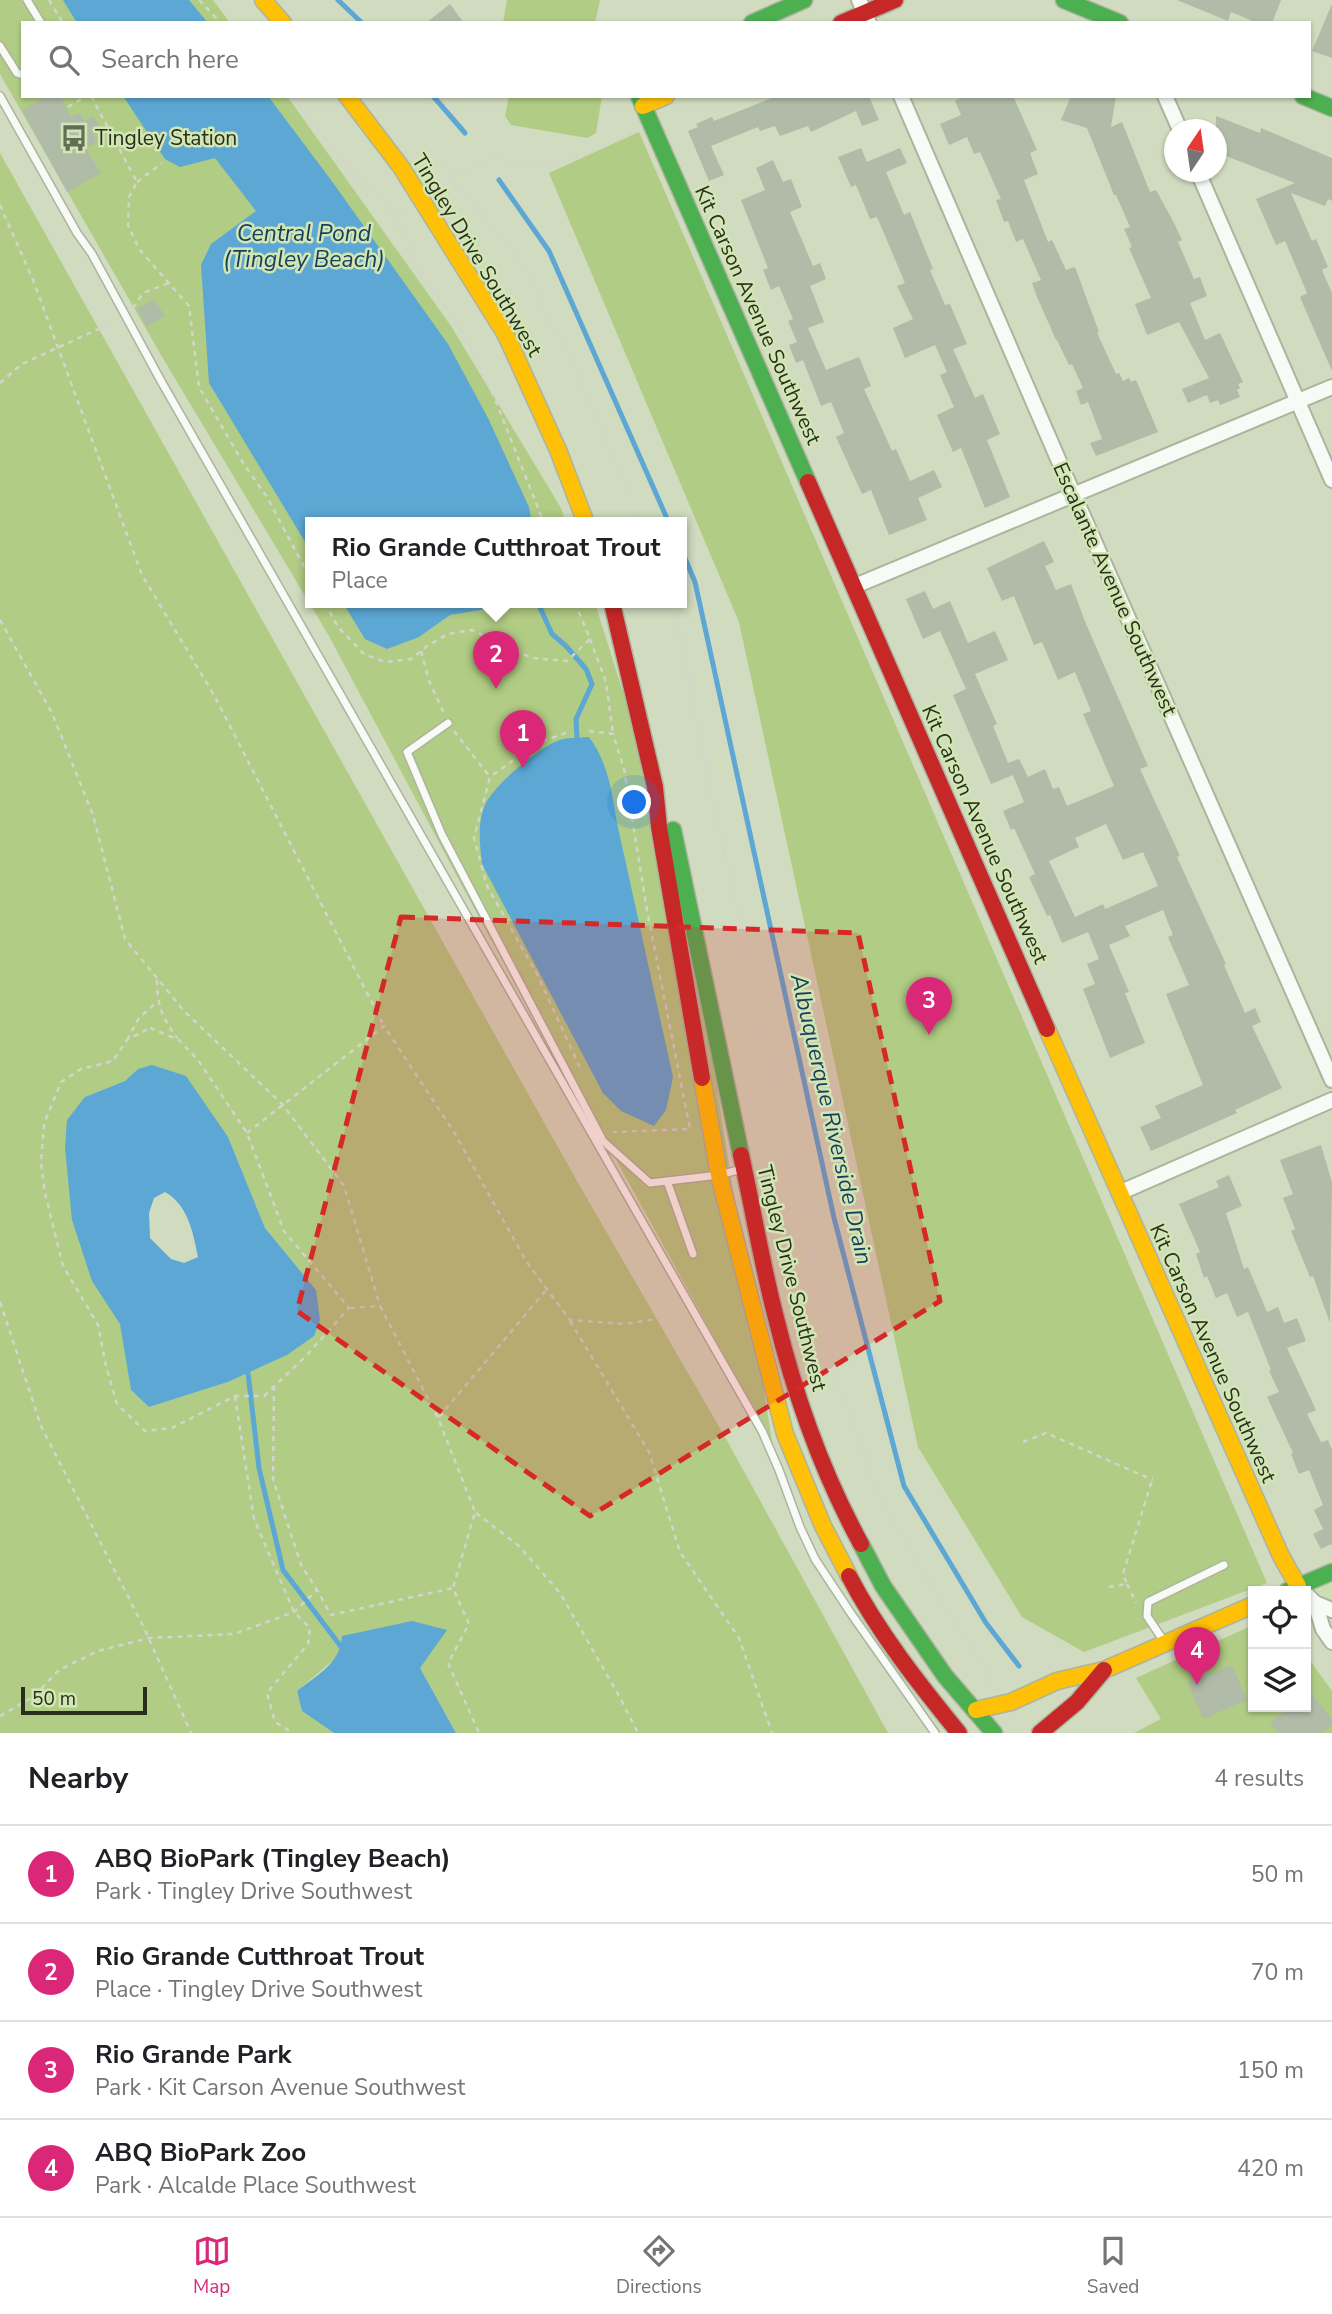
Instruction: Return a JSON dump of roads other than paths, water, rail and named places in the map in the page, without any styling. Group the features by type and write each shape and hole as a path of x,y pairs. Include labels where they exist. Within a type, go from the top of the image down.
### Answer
{"street":[{"path":"263,0 282,21"},
{"path":"757,21 804,0"},
{"path":"845,21 895,0"},
{"path":"1066,1 1115,21"},
{"name":"Tingley Drive Southwest","path":"349,98 401,167 506,335 558,450 584,517"},
{"name":"Escalante Avenue Southwest","path":"902,98 1332,1080"},
{"path":"1166,98 1175,119"},
{"path":"1308,98 1332,108"},
{"name":"Kit Carson Avenue Southwest","path":"641,101 1119,1193 1281,1556 1298,1586"},
{"path":"1202,182 1332,480"},
{"path":"855,586 1332,387"},
{"name":"Tingley Drive Southwest","path":"613,608 656,787 671,825 776,1319 808,1425 844,1510 883,1586 944,1676 994,1733"},
{"name":"Tingley Drive Southwest","path":"656,787 659,827 719,1175 785,1434 823,1526 860,1597 926,1692 959,1733"},
{"path":"1119,1193 1332,1100"},
{"path":"1311,1587 1332,1572"},
{"path":"1311,1598 1332,1610"},
{"path":"976,1710 1003,1703 1057,1681 1104,1670 1248,1607"},
{"name":"Kit Carson Avenue Southwest","path":"1311,1608 1332,1642"},
{"path":"1040,1733 1077,1702 1104,1670"}],"lane":[{"path":"27,0 40,21"},
{"path":"0,46 17,73 21,74"},
{"path":"0,96 762,1431 815,1559 935,1733"},
{"path":"448,723 407,752 442,835 603,1141 650,1183 719,1175 743,1169"},
{"path":"667,1181 693,1254"},
{"path":"1166,1643 1147,1616 1149,1602 1223,1565"}],"water":[{"path":"63,0 189,0 206,21 76,21"},
{"name":"Central Pond (Tingley Beach)","path":"124,98 270,98 448,344 488,418 529,507 531,517 305,517 305,542 209,383 201,265 211,244 256,211 215,158 180,167 165,159"},
{"path":"346,608 492,608 450,615 419,637 387,649 365,639"},
{"path":"589,737 601,757 608,778 673,1077 666,1110 654,1126 621,1111 603,1093 482,864 481,819 485,805 497,788 516,769 548,745 564,739"},
{"path":"152,1065 186,1076 228,1137 265,1228 316,1290 320,1320 314,1336 287,1355 228,1382 149,1407 131,1390 120,1324 92,1281 72,1220 65,1148 67,1120 85,1097 125,1081 138,1069","holes":["165,1192 173,1198 188,1220 198,1257 184,1263 171,1259 150,1238 149,1213 154,1198"]},
{"path":"412,1621 447,1630 420,1668 456,1733 334,1733 302,1711 297,1691 333,1661 341,1645 342,1636"}],"waterway":[{"name":"Albuquerque Riverside Drain","path":"338,0 360,21"},
{"name":"Albuquerque Riverside Drain","path":"435,98 465,133"},
{"name":"Albuquerque Riverside Drain","path":"499,180 549,251 666,517"},
{"name":"Albuquerque Riverside Drain","path":"687,563 695,582 834,1218 904,1486 986,1623 1019,1666"},
{"path":"540,608 552,634 586,669 592,684 576,719 577,738"},
{"path":"248,1373 259,1468 283,1570 342,1648"}],"place":[{"name":"Tingley Station","path":"74,138"},
{"name":"Rio Grande Cutthroat Trout","path":"496,689"},
{"name":"ABQ BioPark (Tingley Beach)","path":"523,768"},
{"name":"Rio Grande Park","path":"929,1035"},
{"name":"ABQ BioPark Zoo","path":"1197,1685"}]}
